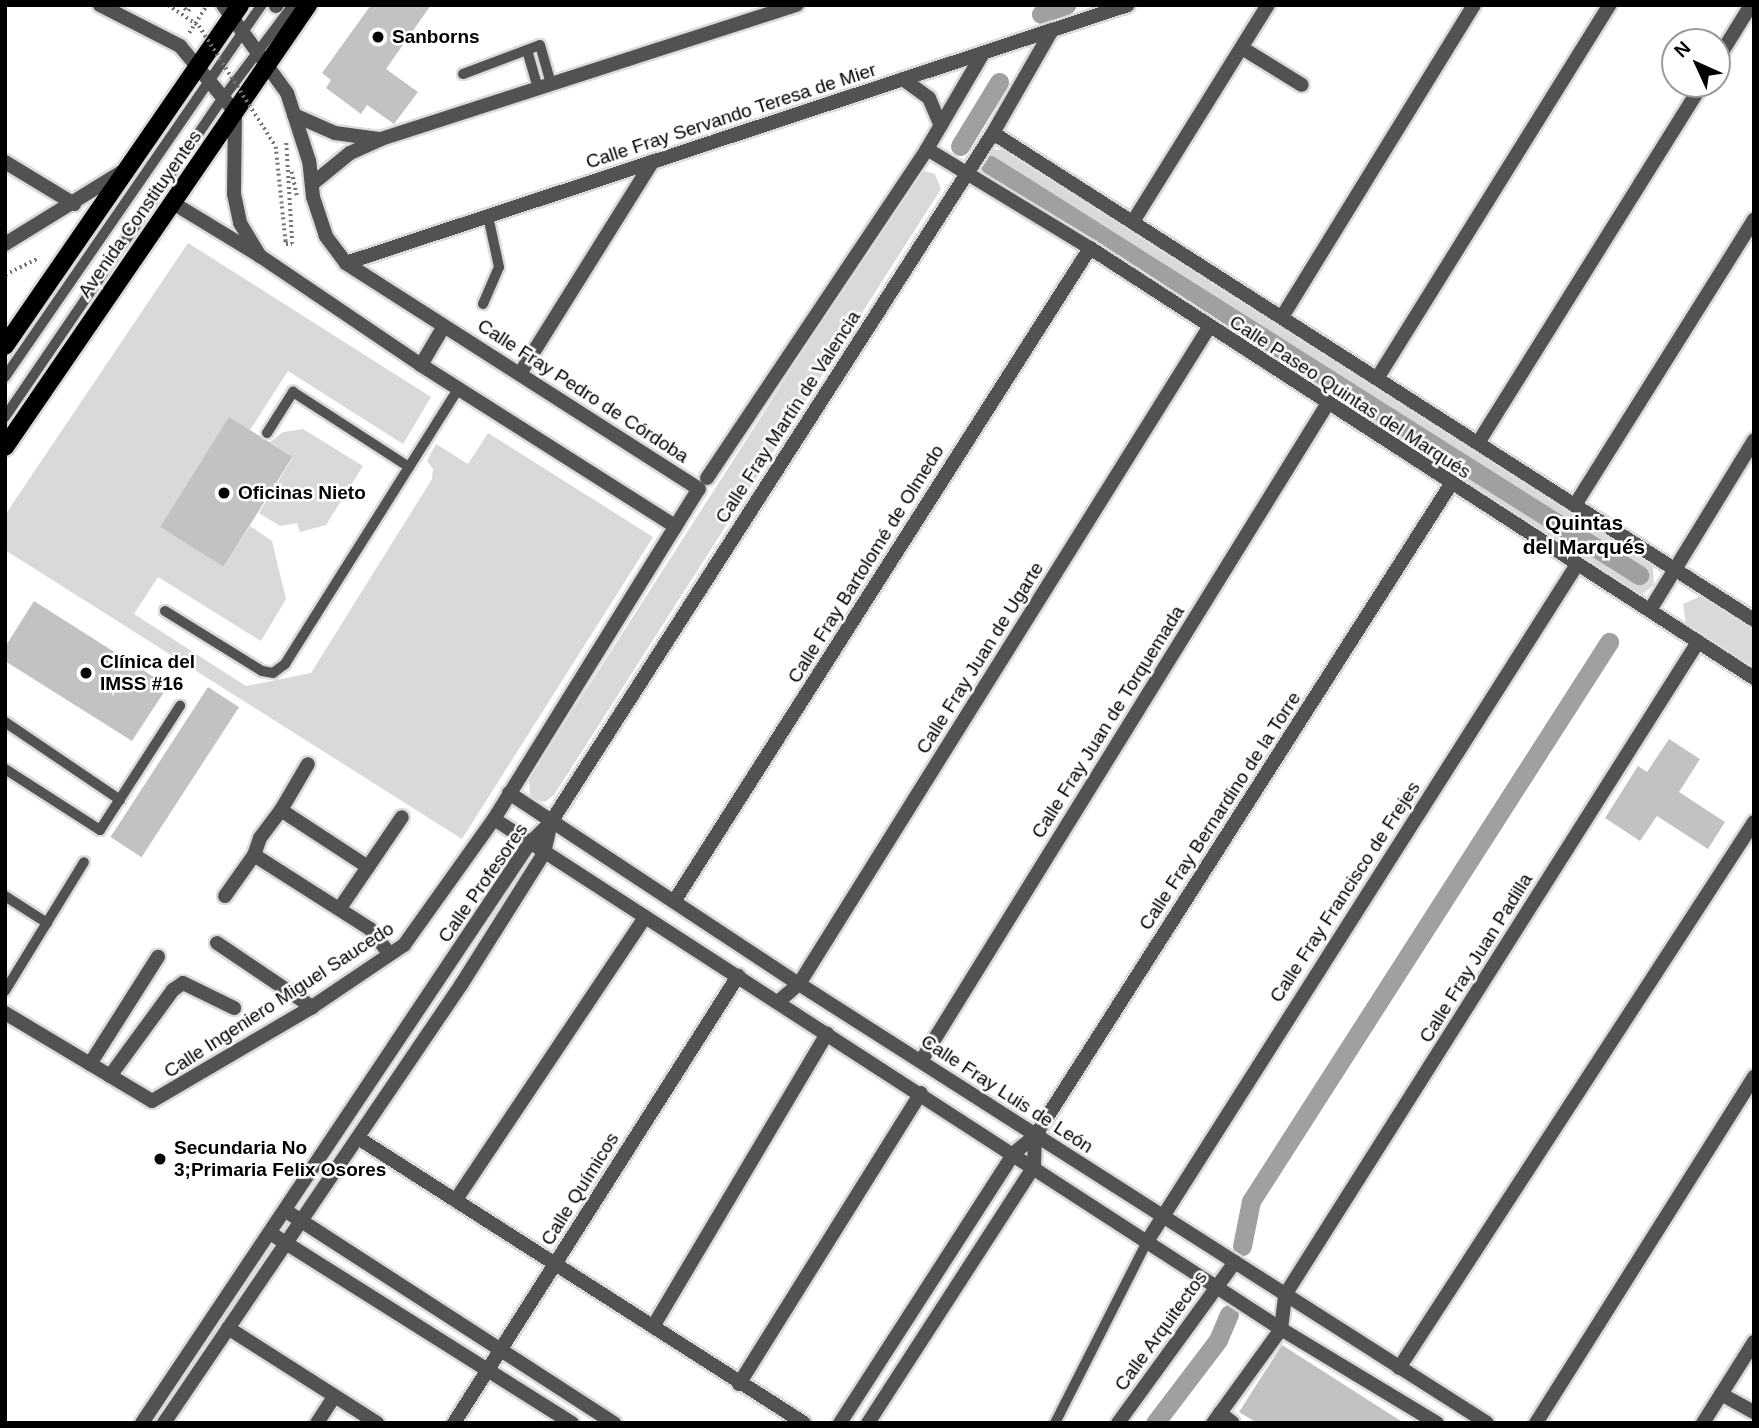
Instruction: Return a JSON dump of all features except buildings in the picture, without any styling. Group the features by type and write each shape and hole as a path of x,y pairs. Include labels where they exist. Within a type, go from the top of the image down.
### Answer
{"main road":[{"name":"Avenida Constituyentes","path":"5,447 235,112 263,58 308,5"},
{"name":"Avenida Constituyentes","path":"5,346 126,169 199,69 232,8"}],"street":[{"path":"100,5 180,46 235,112 234,194 240,223 260,256"},
{"path":"312,184 350,153 381,139 797,5"},
{"name":"Calle Fray Servando Teresa de Mier","path":"345,263 1128,5"},
{"path":"1134,220 1268,5"},
{"path":"1282,317 1474,5"},
{"path":"1378,377 1610,5"},
{"path":"1731,37 1751,5"},
{"name":"Calle Fray Pedro de Córdoba","path":"232,8 294,116 309,161 312,184 326,236 345,263 703,483"},
{"name":"Calle Fray Martín de Valencia","path":"551,822 993,133 1052,30"},
{"path":"1242,48 1302,85"},
{"name":"Calle Fray Martín de Valencia","path":"494,818 675,526 927,149 983,53"},
{"path":"903,79 929,98 941,126"},
{"path":"1478,443 1693,98"},
{"path":"294,116 335,133 381,139"},
{"name":"Calle Paseo Quintas del Marqués","path":"993,133 1134,220 1754,620"},
{"name":"Calle Paseo Quintas del Marqués","path":"927,149 1090,248 1208,329 1328,403 1576,566 1650,610 1754,678"},
{"path":"5,162 74,204"},
{"path":"520,372 652,162"},
{"path":"5,244 74,204 126,169"},
{"path":"173,203 260,256 421,365 675,526"},
{"path":"1575,505 1754,220"},
{"name":"Calle Fray Bartolomé de Olmedo","path":"675,900 1090,248"},
{"path":"421,365 444,326"},
{"name":"Calle Fray Juan de Ugarte","path":"778,1002 799,984 1208,329"},
{"name":"Calle Fray Juan de Torquemada","path":"921,1061 1328,403"},
{"path":"1650,610 1754,440"},
{"name":"Calle Fray Bernardino de la Torre","path":"840,1423 1014,1153 1035,1136 1451,484"},
{"name":"Calle Fray Francisco de Frejes","path":"1149,1240 1160,1217 1576,566"},
{"name":"Calle Fray Juan Padilla","path":"1285,1295 1698,642"},
{"path":"225,896 254,855 260,838 281,810 308,765"},
{"name":"Calle Fray Luis de León","path":"509,793 1160,1217 1487,1423"},
{"path":"281,810 368,867"},
{"path":"340,908 402,817"},
{"path":"494,818 529,844 1149,1240 1281,1329 1437,1423"},
{"name":"Calle Ingeniero Miguel Saucedo","path":"5,1013 152,1101 162,1098 312,1007 410,939 494,818"},
{"name":"Calle Profesores","path":"142,1423 529,844 551,822"},
{"name":"Calle Profesores","path":"164,1423 358,1138 544,853 551,822"},
{"path":"1399,1368 1754,822"},
{"path":"254,855 370,929 389,953"},
{"path":"457,1198 645,917"},
{"path":"217,943 312,1007"},
{"path":"90,1064 158,957"},
{"name":"Calle Químicos","path":"454,1423 738,976"},
{"path":"110,1076 173,990 191,984 234,1008"},
{"path":"654,1325 827,1034"},
{"path":"1536,1423 1754,1077"},
{"path":"740,1384 921,1093"},
{"path":"868,1423 1034,1166 1035,1136"},
{"path":"358,1138 457,1198 554,1266 654,1325 740,1384 804,1423"},
{"path":"286,1211 614,1423"},
{"path":"270,1233 572,1423"},
{"name":"Calle Arquitectos","path":"1118,1423 1235,1262"},
{"path":"1233,1423 1216,1418 1281,1329 1285,1295"},
{"path":"228,1328 377,1423"},
{"path":"1703,1423 1754,1342"},
{"path":"1721,1394 1754,1412"},
{"path":"317,1423 334,1397"}],"lane":[{"path":"5,377 211,84 261,5"},
{"path":"5,417 223,98 263,58 293,5"},
{"path":"463,74 540,45 545,86"},
{"path":"483,304 499,267 488,216"},
{"path":"165,611 262,671 274,673 285,664 458,389"},
{"path":"267,432 293,391 409,467"},
{"path":"5,769 100,830 180,706"},
{"path":"5,722 120,800"},
{"path":"5,991 84,862"},
{"path":"5,896 47,923"},
{"path":"1055,1423 1149,1240"}],"path":[{"path":"168,5 199,26 276,147 286,244 292,244 284,144 290,143 294,196 299,194 299,162 309,161"},
{"path":"180,5 188,11 192,5"},
{"path":"180,46 207,5"},
{"path":"5,275 38,258"}],"shaded area":[{"path":"988,149 1002,150 1653,567 1654,585 1641,595 984,177 976,167"},
{"path":"925,171 935,174 941,189 554,795 545,802 530,799 529,779 916,175"},
{"path":"188,243 431,397 403,444 288,371 250,430 229,418 161,528 224,567 250,526 272,541 286,599 261,641 158,577 134,614 246,686 311,673 432,479 433,469 427,461 436,444 468,464 488,433 653,537 462,839 5,550 5,515"},
{"path":"303,429 363,466 326,525 300,532 297,523 280,526 259,513 293,457 270,442 283,432"},
{"path":"1701,596 1754,630 1754,668 1686,624 1683,604"}],"waterway":[{"path":"1041,14 1066,5"},
{"path":"960,146 999,82"},
{"path":"990,165 1639,575"},
{"path":"1242,1246 1251,1201 1609,642"},
{"path":"1155,1423 1218,1340 1229,1314"}],"place":[{"name":"Sanborns","path":"378,37"},
{"name":"Oficinas Nieto","path":"224,493"},
{"name":"Clínica del IMSS #16","path":"86,673"},
{"name":"Secundaria No 3;Primaria Felix Osores","path":"160,1159"}],"district":[{"name":"Quintas del Marqués","path":"1584,535"}]}
